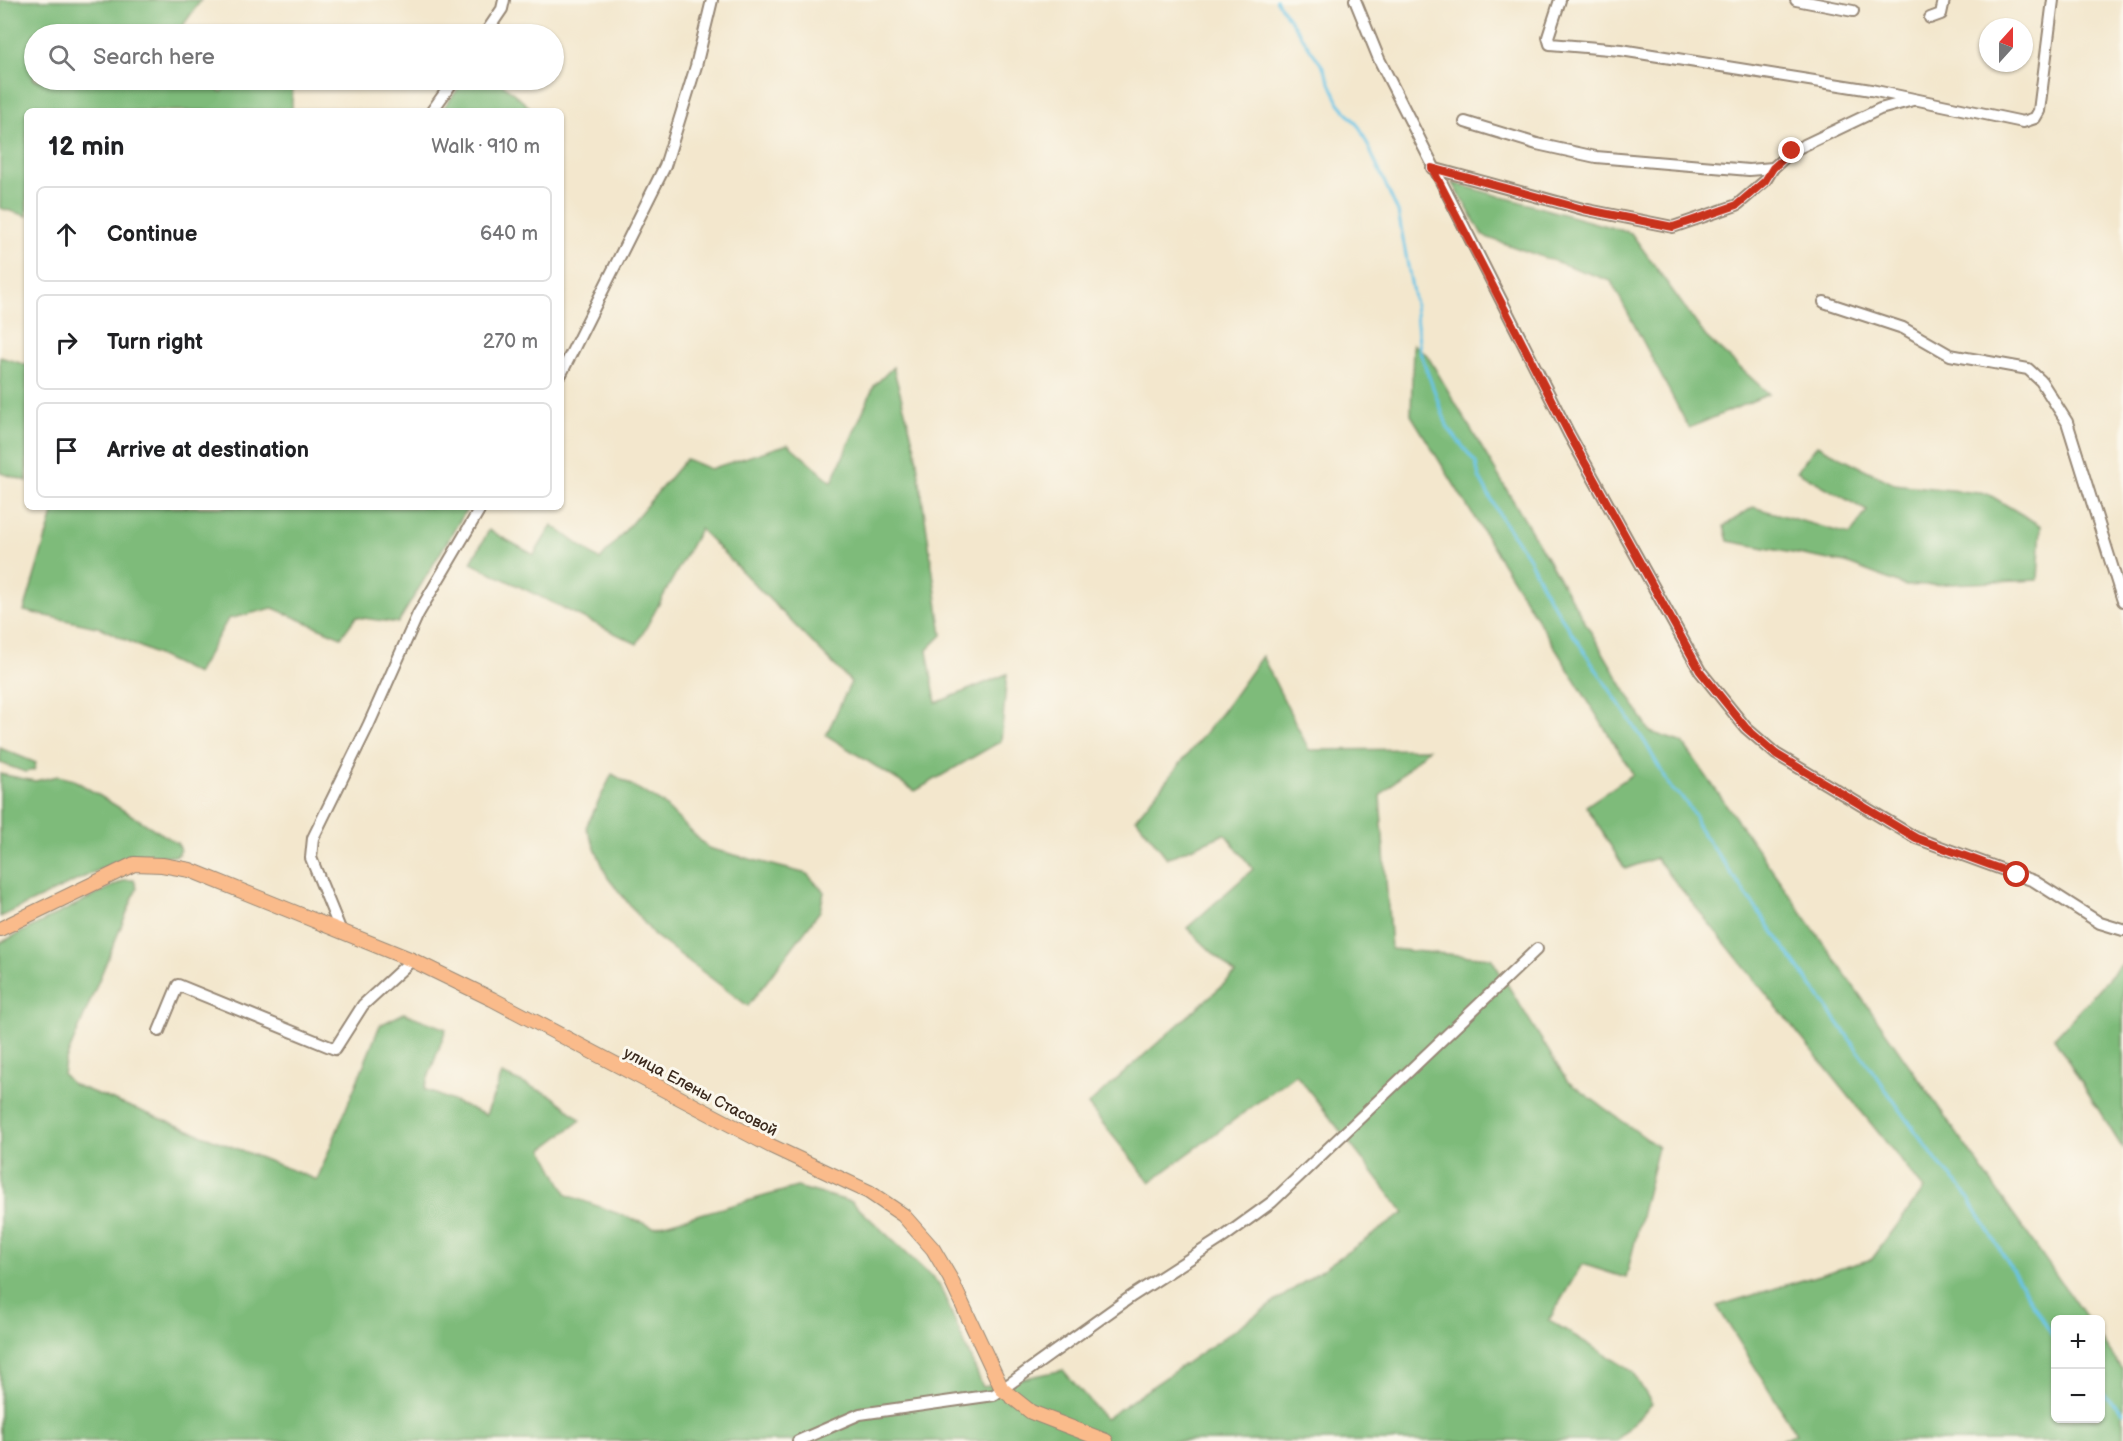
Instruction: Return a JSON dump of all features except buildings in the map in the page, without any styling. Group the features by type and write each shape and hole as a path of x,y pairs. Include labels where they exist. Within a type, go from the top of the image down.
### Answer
{"main road":[{"name":"улица Елены Стасовой","path":"0,930 134,864 162,865 190,870 412,960 492,999 771,1146 869,1192 903,1215 933,1249 950,1278 1002,1389 1031,1412 1106,1441"}],"street":[{"path":"492,24 502,9 504,0"},
{"path":"564,368 665,166 696,66 712,0"},
{"path":"1355,0 1379,59 1432,168 1569,434 1700,671 1746,728 1776,754 1916,838 2034,881 2100,923 2123,930"},
{"path":"1560,0 1548,37 1550,44 1621,50 1915,100 2023,122 2036,118 2053,0"},
{"path":"1796,0 1853,11"},
{"path":"1930,18 1941,14 1944,0"},
{"path":"434,108 447,90"},
{"path":"1432,168 1583,209 1673,227 1737,205 1765,181 1773,168 1792,151 1880,109 1915,100"},
{"path":"1465,122 1537,144 1596,157 1749,170 1773,168"},
{"path":"1824,302 1903,328 1950,355 2028,369 2041,381 2067,422 2123,601"},
{"path":"340,929 310,858 313,838 368,726 418,614 479,510"},
{"path":"798,1441 860,1414 994,1395 1132,1296 1226,1236 1272,1202 1537,949"},
{"path":"159,1031 178,985 335,1048 363,1005 412,960"}],"green space":[{"path":"0,0 201,0 184,24 24,24 24,90 218,90 222,92 223,90 292,90 292,108 24,108 24,215 0,208"},
{"path":"457,90 510,90 531,108 443,108"},
{"path":"1453,183 1631,233 1706,337 1769,394 1689,428 1611,281 1483,236"},
{"path":"1413,344 1427,355 1650,732 1683,743 2084,1315 2051,1315 2051,1423 2105,1423 2105,1345 2123,1371 2123,1441 1780,1441 1796,1433 1717,1306 1872,1259 1924,1189 1656,858 1625,869 1586,806 1633,774 1411,415"},
{"path":"0,357 24,364 24,480 0,473"},
{"path":"893,367 915,448 942,635 927,650 936,703 1007,674 1001,741 915,791 826,735 851,682 700,529 637,644 471,563 489,530 534,555 552,525 600,560 686,459 710,469 788,444 832,482 874,386"},
{"path":"1817,445 1894,484 1988,494 2041,526 2038,580 1906,586 1846,563 1728,541 1724,526 1753,507 1850,535 1867,511 1797,471"},
{"path":"54,510 466,510 398,623 356,617 341,637 273,608 228,619 197,674 101,628 24,611"},
{"path":"1262,656 1309,750 1428,749 1380,796 1391,949 1491,958 1567,1081 1658,1147 1626,1278 1582,1264 1549,1320 1632,1371 1652,1404 1616,1441 0,1441 0,943 125,880 134,880 137,888 65,1062 63,1074 72,1084 317,1180 380,1025 404,1013 446,1029 424,1089 486,1115 502,1074 552,1096 581,1120 543,1149 567,1195 654,1227 797,1187 852,1202 939,1284 983,1387 1063,1370 1105,1419 1404,1213 1296,1074 1150,1182 1088,1105 1235,974 1187,928 1253,869 1225,834 1167,858 1136,818 1222,712"},
{"path":"0,748 36,763 34,770 25,772 0,763"},
{"path":"0,774 35,781 58,776 74,780 177,843 180,848 179,854 175,856 130,855 0,917"},
{"path":"612,774 661,802 708,848 807,874 824,892 820,911 748,1006 654,935 608,878 586,827"},
{"path":"2123,963 2123,1149 2054,1038"}],"waterway":[{"path":"1276,0 1323,67 1339,103 1360,128 1398,212 1415,304 1420,352 1448,428 1476,463 1479,477 1503,521 1527,555 1548,597 1646,744 1672,790 1681,796 1695,816 1698,827 1939,1164 1963,1189 2051,1334"},
{"path":"2105,1396 2123,1412"}],"route":[{"path":"1792,151 1773,168 1765,181 1737,205 1673,227 1583,209 1432,168 1569,434 1700,671 1746,728 1776,754 1916,838 2017,875"}]}
